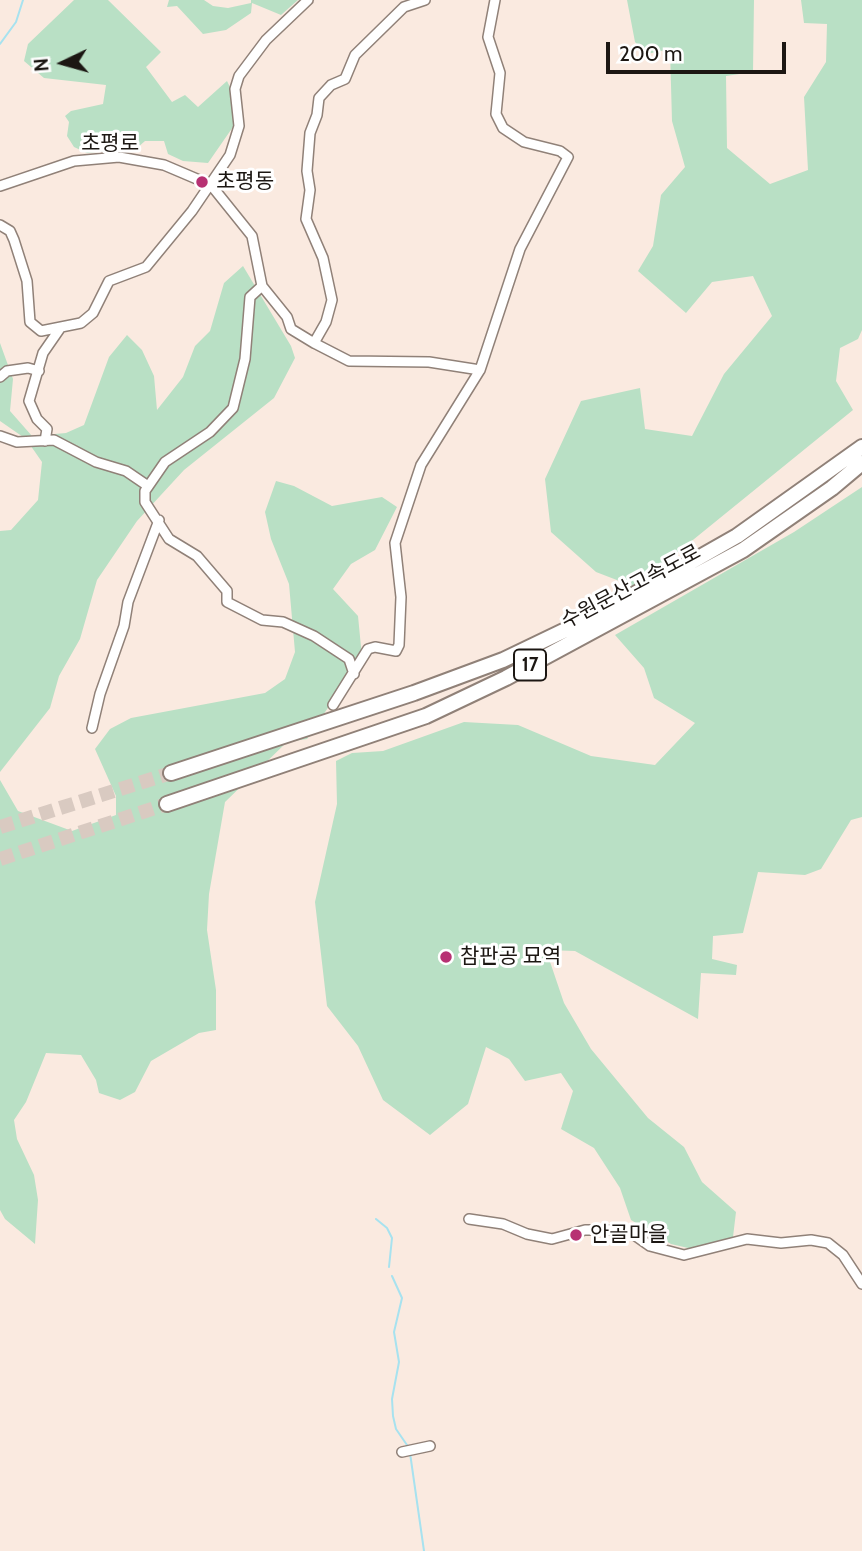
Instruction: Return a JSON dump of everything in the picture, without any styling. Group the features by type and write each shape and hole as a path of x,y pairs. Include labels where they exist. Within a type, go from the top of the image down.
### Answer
{"highway":[{"name":"수원문산고속도로","path":"172,773 414,693 503,660 605,611 737,537 861,451"},
{"name":"수원문산고속도로","path":"167,804 426,716 506,678 743,550 832,488 861,451"}],"street":[{"path":"0,225 10,231 15,240 27,281 30,322 40,331 81,323 93,313 109,281 146,267 211,185 230,155 239,126 235,89 239,76 266,40 308,0"},
{"path":"314,343 326,322 332,300 323,258 306,219 310,190 307,171 310,133 317,115 318,98 331,85 345,79 355,55 404,7 425,0"},
{"path":"333,705 368,649 375,647 396,651 399,645 401,597 396,543 421,465 480,370 520,249 568,157 560,151 524,142 503,128 499,121 496,114 500,73 488,37 495,0"},
{"name":"초평로","path":"0,186 74,161 119,157 164,165 211,185"},
{"path":"211,185 252,236 262,286 287,317 291,329 314,343 358,362 429,362 480,370"},
{"path":"262,286 250,297 245,359 233,408 202,438 165,462 148,486 145,502 169,539 197,556 226,591 227,602 262,620 283,622 314,636 349,659 354,674"},
{"path":"45,441 47,429 37,419 29,401 43,352 61,327"},
{"path":"0,377 7,371 28,368 39,371"},
{"path":"0,436 17,442 54,440 96,462 126,471 148,486"},
{"path":"92,728 100,694 124,626 128,602 159,520"},
{"path":"469,1219 503,1224 527,1234 552,1239 585,1230 616,1230 633,1234 650,1246 684,1255 747,1239 781,1243 811,1240 828,1243 843,1255 862,1284"},
{"path":"402,1452 430,1446"}],"green space":[{"path":"74,0 108,0 161,52 146,67 172,102 185,95 198,107 227,81 233,93 235,124 208,163 183,161 168,154 164,141 145,141 137,148 87,153 74,147 67,136 69,122 65,116 71,111 103,104 106,85 44,78 24,61 28,44"},
{"path":"169,0 204,0 213,6 228,8 251,3 251,0 298,0 281,15 252,3 251,13 226,30 203,34 177,6 167,7"},
{"path":"627,0 754,0 753,72 726,76 727,148 770,184 808,170 804,97 826,62 827,24 804,23 801,0 862,0 862,330 858,339 840,348 836,381 853,410 635,587 596,572 551,532 545,479 581,401 640,388 645,429 692,436 724,374 772,316 753,276 712,282 686,313 638,271 653,246 661,195 685,167 672,121 670,49 647,54 635,42"},
{"path":"243,266 291,346 295,358 274,398 184,470 137,521 97,580 80,639 59,676 50,708 0,772 0,531 11,530 38,500 42,462 26,439 0,421 0,343 13,379 10,411 32,436 66,433 84,425 109,357 127,335 142,350 154,376 157,410 183,377 195,346 210,331 224,283"},
{"path":"276,481 294,486 332,506 382,497 397,507 375,550 351,564 333,589 358,616 362,657 307,739 287,742 225,802 209,894 207,930 216,990 216,1030 199,1033 151,1061 135,1092 120,1100 99,1093 96,1080 81,1055 46,1053 26,1102 14,1120 17,1139 34,1175 38,1200 35,1244 5,1219 0,1210 0,780 18,811 72,831 116,815 116,796 95,749 110,729 131,718 265,693 285,679 295,652 289,584 271,539 265,512"},
{"path":"862,487 862,817 851,820 821,869 805,875 758,872 743,933 713,936 712,959 737,965 736,975 701,973 698,1019 575,951 546,950 564,1003 591,1049 648,1118 684,1147 702,1182 736,1212 733,1237 701,1251 671,1244 631,1220 620,1188 594,1148 561,1129 573,1091 561,1073 525,1081 509,1059 486,1047 468,1104 430,1135 383,1100 358,1046 327,1006 315,902 337,804 336,761 352,753 383,751 464,722 518,725 591,756 655,765 695,723 654,698 644,668 615,635 794,532"}],"waterway":[{"path":"0,44 16,22 23,0"},
{"path":"376,1219 387,1228 392,1238 389,1267"},
{"path":"392,1276 402,1298 394,1332 399,1362 392,1399 393,1416 396,1429 409,1448"},
{"path":"410,1453 424,1551"}],"tunnel":[{"path":"0,827 171,773"},
{"path":"0,859 167,804"}],"place":[{"name":"초평동","path":"202,182"},
{"name":"참판공 묘역","path":"446,957"},
{"name":"안골마을","path":"576,1235"}]}
